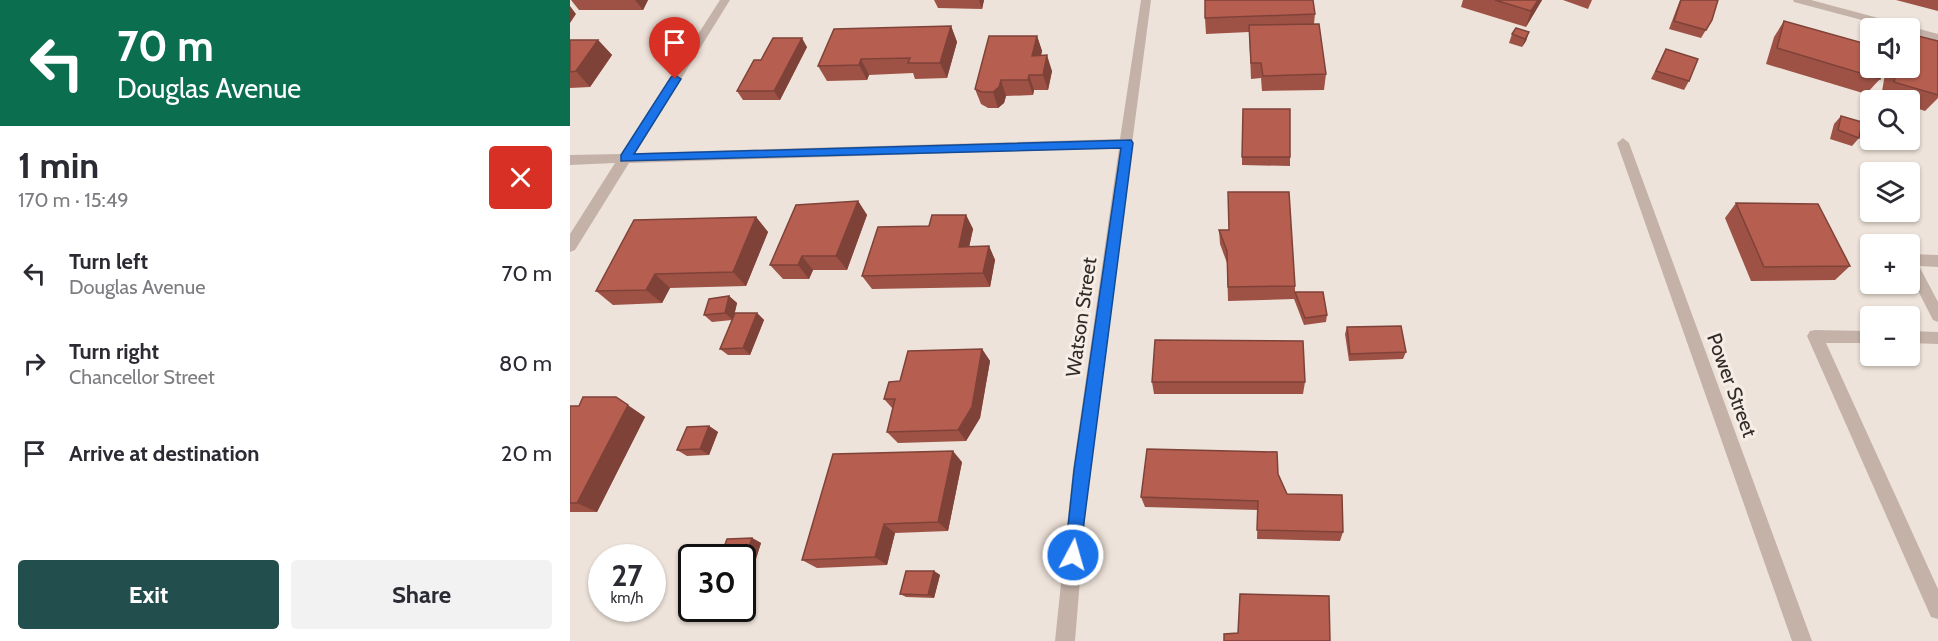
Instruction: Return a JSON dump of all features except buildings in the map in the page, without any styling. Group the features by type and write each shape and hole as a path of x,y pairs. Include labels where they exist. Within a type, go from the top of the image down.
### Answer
{"street":[{"path":"570,246 725,0"},
{"name":"Watson Street","path":"1065,641 1081,470 1146,0"},
{"path":"1798,0 1866,18"},
{"path":"1920,33 1938,38"},
{"name":"Power Street","path":"1623,142 1802,641"},
{"path":"570,160 1127,143"},
{"path":"1920,261 1938,261"},
{"path":"1920,281 1938,316"},
{"path":"1860,337 1815,336 1938,610"},
{"path":"1920,337 1938,338"}],"route":[{"path":"675,79 625,158 1127,143 1081,470 1073,555"}]}
